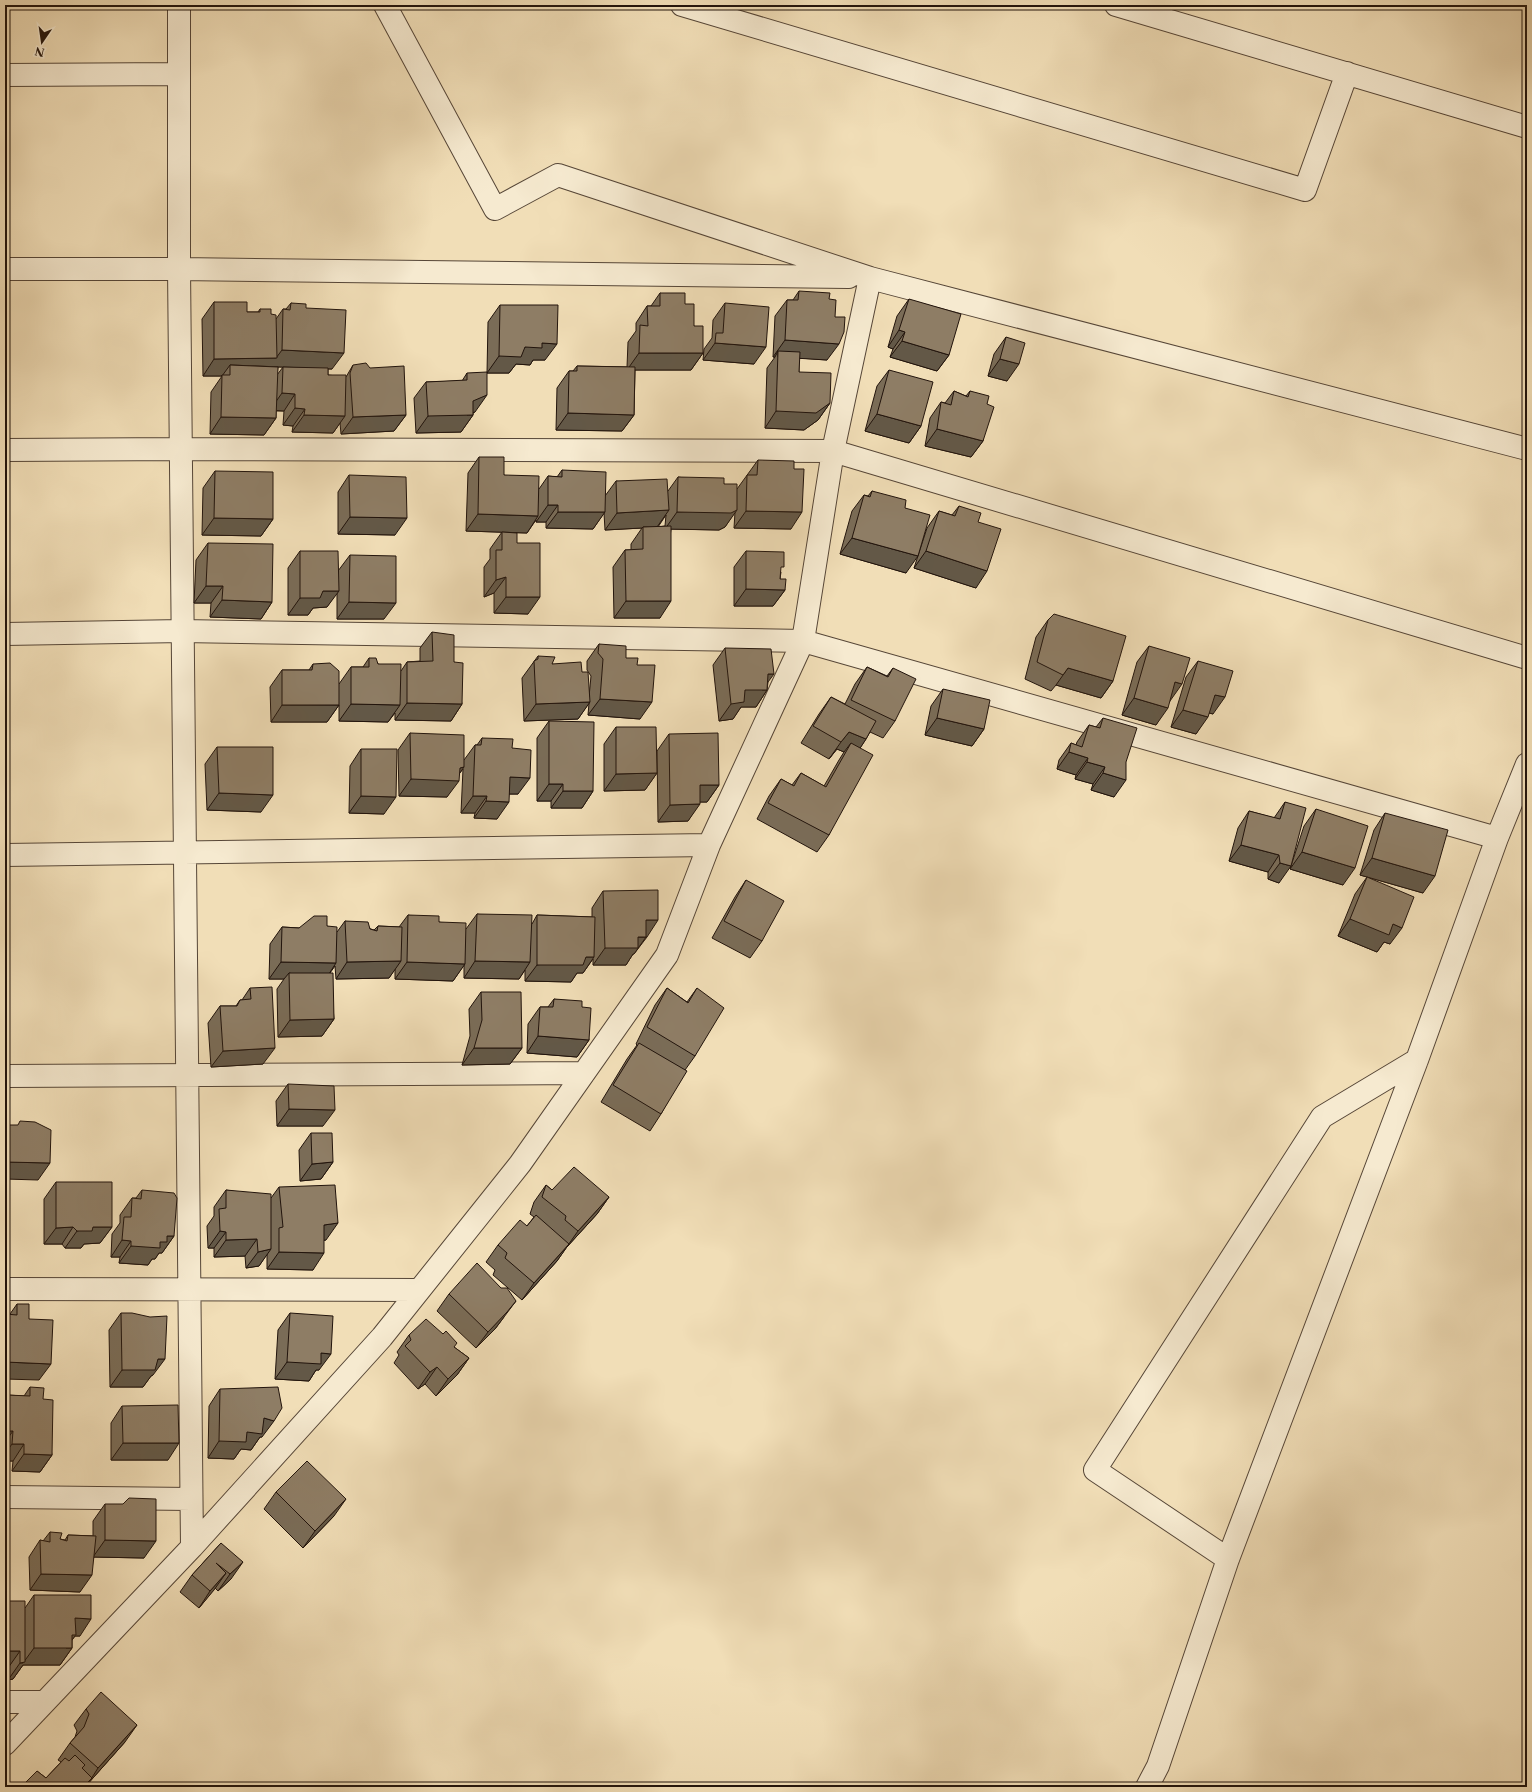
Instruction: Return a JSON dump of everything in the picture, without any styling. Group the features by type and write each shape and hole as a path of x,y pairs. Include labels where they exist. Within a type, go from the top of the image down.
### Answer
{"street":[{"path":"179,5 179,269 182,631 192,1547"},
{"path":"385,5 495,209 558,175 870,278 1527,449"},
{"path":"682,5 1305,190 1347,73"},
{"path":"1116,5 1527,127"},
{"path":"5,75 179,74"},
{"path":"5,269 179,269 870,278"},
{"path":"5,1744 43,1702 192,1547 382,1337 520,1164 667,955 709,845 804,640 833,451 870,278"},
{"path":"5,450 181,449 833,451 1527,658"},
{"path":"5,634 182,631 804,640 1497,838"},
{"path":"1147,1787 1158,1766 1228,1559 1417,1060 1497,838 1527,764"},
{"path":"5,856 709,845"},
{"path":"1228,1559 1095,1470 1322,1117 1417,1060"},
{"path":"5,1076 584,1073"},
{"path":"5,1289 189,1288 419,1290"},
{"path":"5,1496 192,1500"},
{"path":"5,1702 43,1702"}],"building":[{"path":"799,291 830,293 829,299 836,300 835,317 845,317 844,332 839,344 785,340 787,300 798,300"},
{"path":"660,293 685,293 685,304 694,304 694,326 703,326 703,353 639,353 640,325 648,326 647,306 660,306"},
{"path":"909,299 961,314 949,355 902,341 905,332 899,330"},
{"path":"214,302 247,302 247,312 260,312 260,309 271,309 271,314 276,315 277,358 214,359"},
{"path":"291,303 306,304 306,308 346,310 344,353 282,350 283,309 290,310"},
{"path":"725,303 769,307 766,347 715,343 716,333 723,333"},
{"path":"500,305 558,305 557,344 542,343 542,348 525,347 521,357 499,356"},
{"path":"1006,337 1025,343 1019,364 1000,359"},
{"path":"778,351 800,352 799,372 831,373 830,403 816,413 776,411"},
{"path":"366,363 370,368 404,366 406,415 353,417 350,373 353,365"},
{"path":"230,365 278,367 276,418 221,417 222,375 230,375"},
{"path":"577,366 635,367 634,415 568,413 569,371 577,371"},
{"path":"283,367 328,368 328,375 346,375 345,416 304,415 305,409 295,408 295,394 282,393"},
{"path":"889,370 933,382 921,426 877,414"},
{"path":"487,372 487,395 473,401 473,415 428,416 426,382 467,380 467,373"},
{"path":"954,391 968,397 970,391 989,396 987,404 994,407 983,441 937,429 941,402 951,405"},
{"path":"479,457 504,457 504,475 539,476 538,516 478,514"},
{"path":"758,460 794,461 794,469 804,469 802,512 746,511 747,475 757,475"},
{"path":"562,470 606,472 605,512 558,512 558,505 548,505 548,476 562,477"},
{"path":"215,471 273,472 273,519 214,518"},
{"path":"349,475 406,477 407,518 350,517"},
{"path":"678,477 724,478 724,484 737,484 737,510 731,513 677,512"},
{"path":"667,479 669,510 617,513 616,481"},
{"path":"872,491 906,500 905,508 930,515 918,556 852,538 864,495 870,497"},
{"path":"959,506 981,513 978,522 1001,529 987,571 926,551 939,511 955,516"},
{"path":"671,526 671,601 626,601 625,550 643,549 643,527"},
{"path":"502,532 517,533 517,543 540,543 540,597 506,597 506,577 496,580 496,550 502,550"},
{"path":"208,543 273,544 272,602 222,600 223,586 206,586"},
{"path":"300,551 338,551 339,591 323,591 320,598 300,598"},
{"path":"746,551 784,552 784,567 781,567 780,579 786,579 785,590 746,589"},
{"path":"350,555 396,556 396,603 349,602"},
{"path":"1054,614 1126,636 1113,681 1068,668 1063,675 1037,662 1048,620"},
{"path":"432,632 454,635 454,662 463,663 462,704 407,703 407,662 433,661"},
{"path":"599,644 626,646 626,658 638,658 637,665 655,665 652,702 600,699 603,659 598,653"},
{"path":"1149,646 1190,658 1182,684 1175,682 1168,708 1134,698"},
{"path":"725,648 771,649 774,674 768,674 767,690 745,690 744,702 731,704"},
{"path":"538,656 555,657 552,664 581,662 582,672 588,672 590,702 536,704 534,661 538,659"},
{"path":"369,658 376,658 378,664 401,664 400,705 351,704 351,667 369,667"},
{"path":"1198,661 1233,671 1225,697 1215,695 1208,717 1183,710"},
{"path":"330,663 339,671 339,705 282,705 282,670 312,670 313,664"},
{"path":"867,667 888,677 893,668 916,679 895,721 851,700"},
{"path":"943,689 990,700 984,729 937,718"},
{"path":"831,697 876,721 866,739 849,732 841,742 813,726"},
{"path":"1103,718 1137,728 1126,762 1126,780 1103,773 1105,767 1087,762 1088,758 1069,752 1071,743 1082,747 1089,725 1100,728"},
{"path":"549,721 594,722 593,791 563,791 563,784 549,784"},
{"path":"616,727 656,727 657,773 616,774"},
{"path":"410,733 464,735 464,767 460,768 459,781 411,779"},
{"path":"718,733 719,785 700,785 700,804 670,805 669,734"},
{"path":"482,738 513,739 512,748 531,750 530,778 510,777 509,802 486,801 487,796 473,796 475,745 481,745"},
{"path":"851,743 873,755 829,835 768,803 781,779 794,786 801,773 826,787"},
{"path":"217,747 273,747 273,795 219,793"},
{"path":"361,749 397,749 396,797 361,796"},
{"path":"1285,802 1306,808 1291,866 1280,863 1279,855 1241,845 1249,811 1280,819"},
{"path":"1316,809 1368,826 1355,868 1302,852"},
{"path":"1385,813 1448,830 1435,876 1372,858"},
{"path":"1367,877 1414,897 1402,928 1393,924 1389,935 1350,919"},
{"path":"746,880 784,901 762,941 724,921"},
{"path":"658,890 658,920 646,920 646,937 638,937 638,948 605,948 603,891"},
{"path":"477,914 532,915 530,962 475,961"},
{"path":"408,915 439,916 439,922 466,923 465,964 407,962"},
{"path":"537,915 595,917 594,957 586,957 583,965 537,965"},
{"path":"314,916 327,916 327,926 337,927 336,963 281,962 282,927 299,928"},
{"path":"345,921 368,922 370,929 377,931 378,926 402,927 401,961 347,962"},
{"path":"289,973 333,973 334,1019 290,1020"},
{"path":"272,987 275,1048 223,1051 220,1006 237,1006 240,1000 251,999 250,988"},
{"path":"667,988 688,1003 697,988 724,1008 695,1056 647,1027"},
{"path":"481,992 521,992 522,1048 474,1048 482,1020"},
{"path":"554,999 582,1001 582,1007 591,1008 589,1040 538,1036 540,1007 553,1007"},
{"path":"639,1043 687,1071 661,1114 613,1085"},
{"path":"288,1084 334,1086 335,1110 289,1109"},
{"path":"20,1121 35,1122 51,1130 50,1163 5,1162 5,1125 18,1125"},
{"path":"311,1133 332,1133 333,1162 312,1164"},
{"path":"574,1167 609,1197 578,1231 565,1220 566,1216 542,1197 546,1185 552,1190"},
{"path":"56,1182 112,1182 112,1227 93,1227 92,1231 77,1231 73,1227 56,1228"},
{"path":"335,1185 338,1223 324,1225 324,1253 279,1252 279,1228 283,1227 279,1187"},
{"path":"142,1190 174,1193 177,1198 174,1236 167,1236 167,1242 160,1242 160,1248 131,1246 131,1241 122,1240 124,1217 131,1217 132,1198 141,1199"},
{"path":"226,1190 271,1194 271,1249 258,1252 257,1239 226,1240 226,1232 220,1231 219,1209 226,1208"},
{"path":"536,1215 569,1244 534,1283 505,1258 507,1253 498,1245 520,1220 527,1226"},
{"path":"477,1263 501,1288 507,1288 516,1301 488,1332 449,1294"},
{"path":"17,1304 29,1304 29,1319 53,1320 51,1364 5,1362 5,1314 17,1315"},
{"path":"121,1313 132,1313 150,1317 167,1316 165,1359 158,1359 155,1370 122,1370"},
{"path":"290,1313 333,1316 331,1354 321,1353 321,1364 287,1362"},
{"path":"426,1319 443,1334 446,1331 457,1343 454,1347 469,1358 448,1379 437,1367 430,1372 405,1346 411,1340 409,1335"},
{"path":"5,1385 7,1385 7,1395 30,1396 30,1387 44,1388 43,1399 53,1400 52,1455 24,1454 24,1444 12,1444 13,1431 5,1431"},
{"path":"278,1387 282,1408 274,1421 264,1418 262,1434 247,1432 246,1442 219,1441 220,1389"},
{"path":"178,1405 179,1443 123,1443 122,1406"},
{"path":"307,1461 346,1499 315,1531 276,1492"},
{"path":"129,1498 156,1499 156,1541 105,1540 105,1504 123,1504"},
{"path":"50,1532 62,1533 60,1539 67,1541 68,1535 96,1536 92,1575 41,1574 40,1540 50,1542"},
{"path":"221,1543 243,1562 230,1574 216,1563 226,1573 210,1591 192,1575"},
{"path":"34,1595 91,1595 91,1619 75,1618 76,1635 72,1635 72,1648 34,1648"},
{"path":"5,1601 25,1601 25,1662 20,1663 20,1651 7,1651 7,1660 5,1662"},
{"path":"101,1692 137,1725 98,1768 70,1743 84,1727 89,1714 86,1709"},
{"path":"75,1755 85,1765 82,1768 92,1778 83,1787 22,1787 37,1771 46,1778 65,1758 69,1761"}]}
